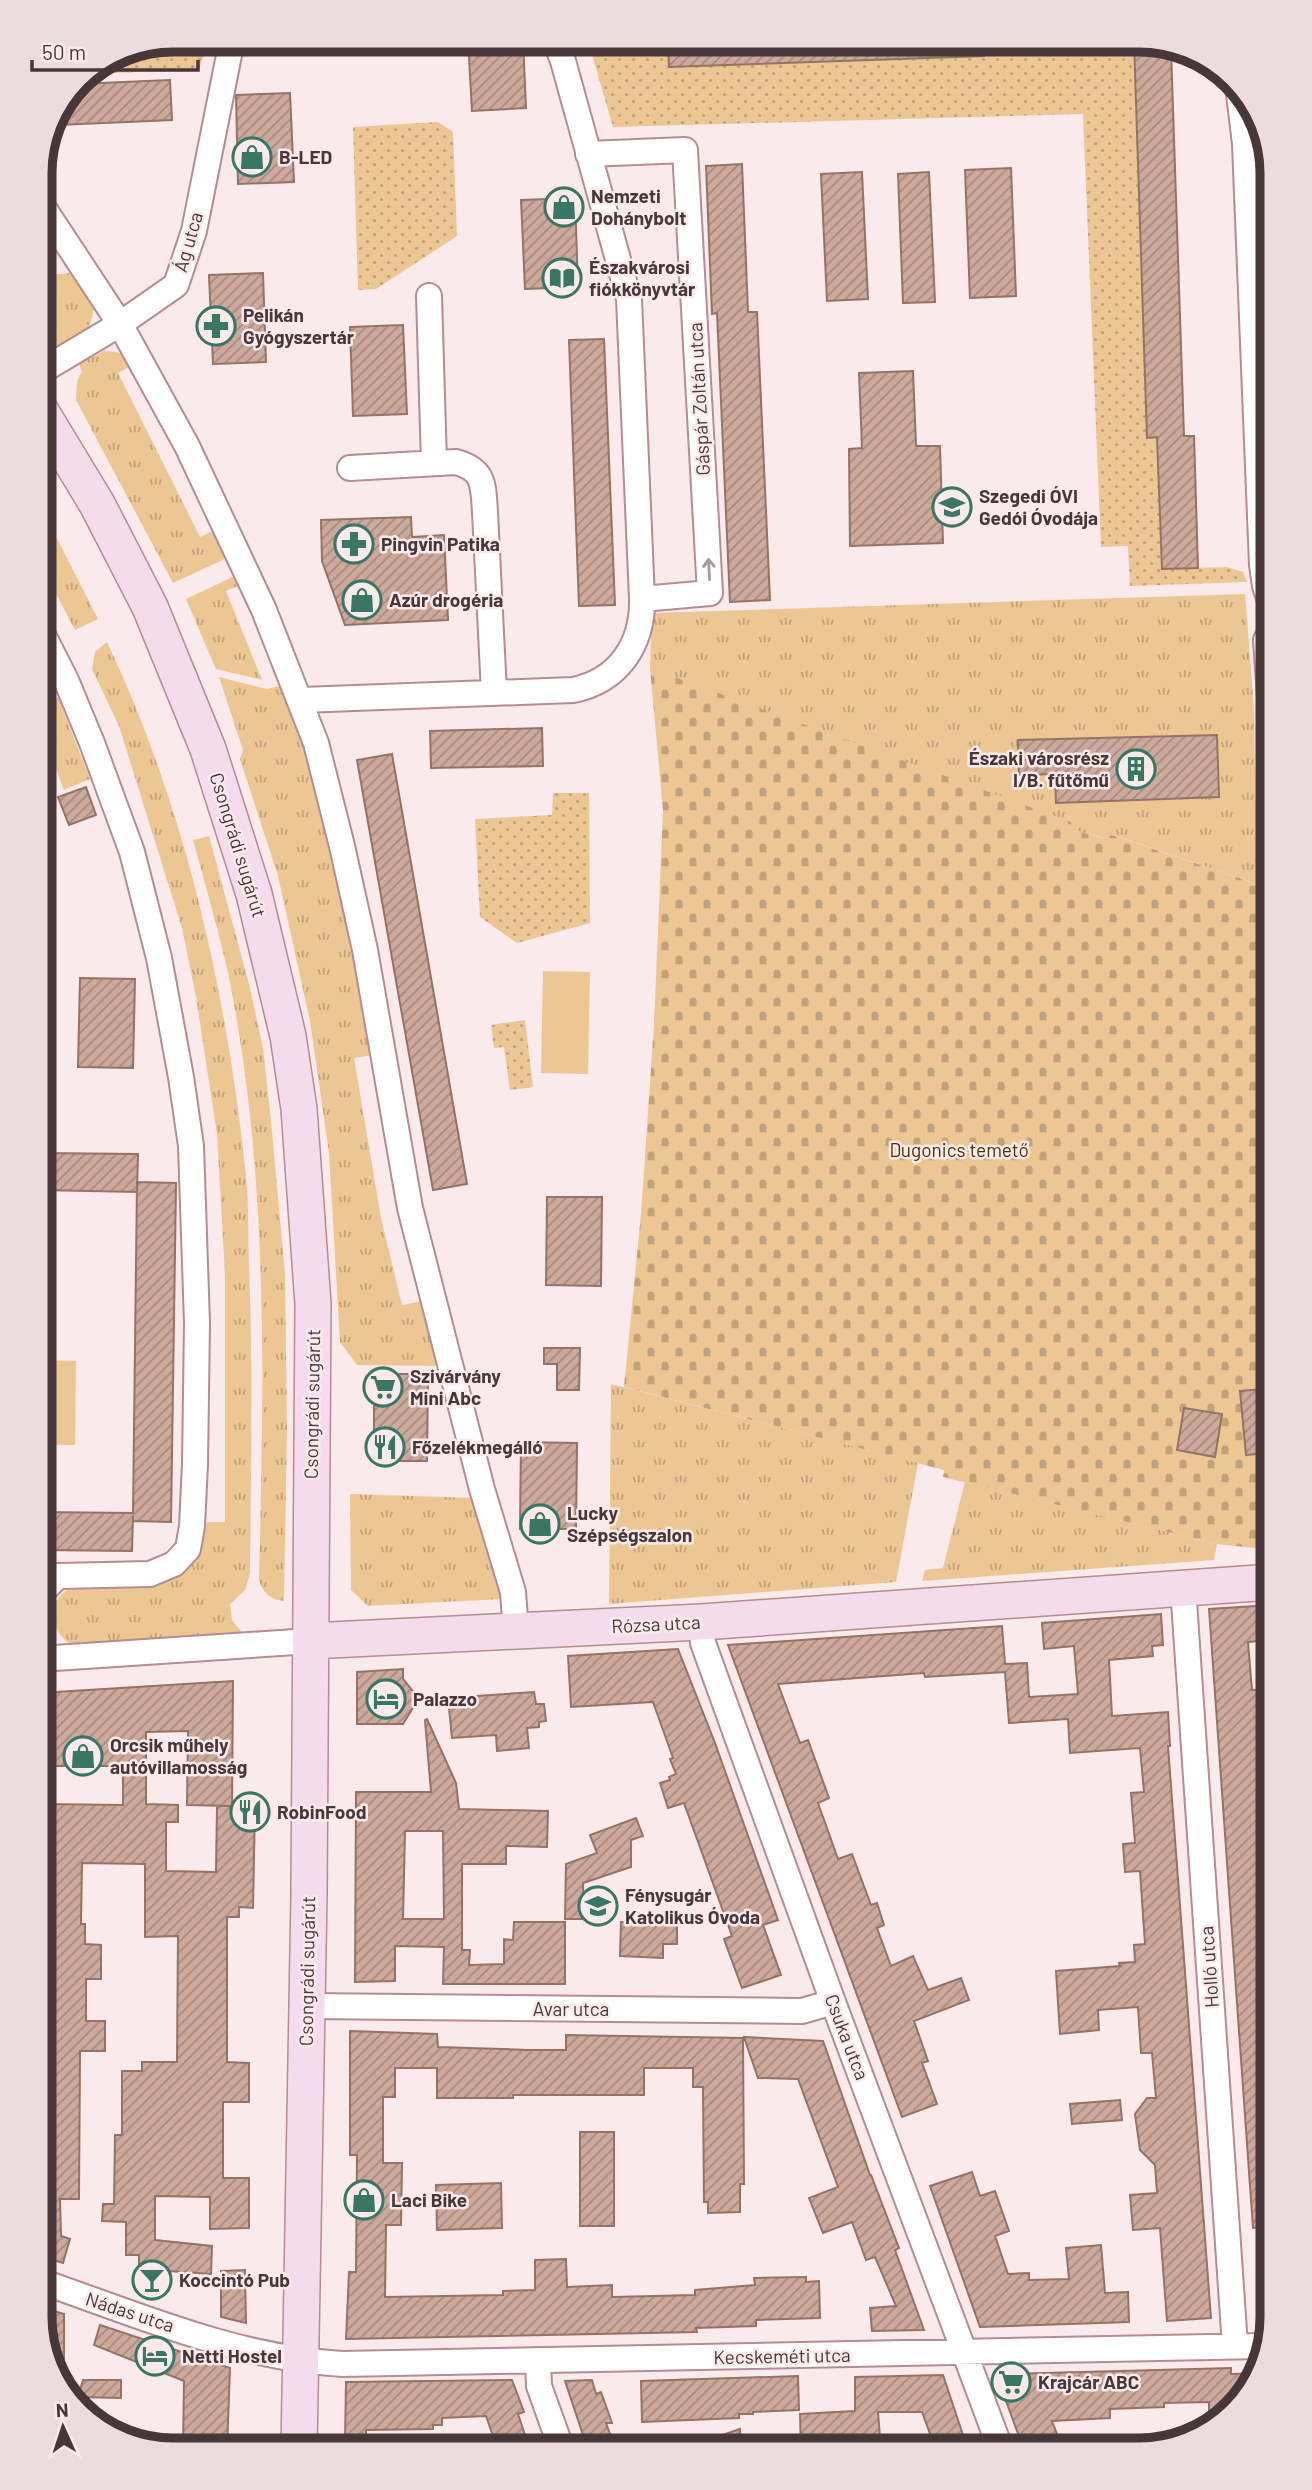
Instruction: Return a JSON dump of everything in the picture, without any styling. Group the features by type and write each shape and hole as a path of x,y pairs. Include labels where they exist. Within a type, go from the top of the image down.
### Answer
{"main road":[{"name":"Csongrádi sugárút","path":"53,431 97,504 150,607 203,737 254,894 288,1036 299,1109 313,1304 307,2006 299,2437"},
{"name":"Rózsa utca","path":"310,1641 701,1622 1260,1583"}],"street":[{"name":"Ág utca","path":"53,364 120,324 176,285 194,231 230,52"},
{"path":"301,700 573,690 585,688 607,677 626,659 634,646 642,617 642,599 629,299 560,52"},
{"path":"1241,110 1245,144 1260,515"},
{"name":"Gáspár Zoltán utca","path":"588,154 685,150 710,593 642,599"},
{"path":"53,223 120,324 187,446 243,562 301,700 316,743 359,924 412,1220 482,1489 513,1592 516,1632"},
{"path":"429,296 434,463"},
{"path":"350,468 456,462 471,466 480,475 483,485 495,693"},
{"path":"52,1582 58,1576 150,1574 174,1564 188,1549 194,1476 197,1323 191,1146 159,958 132,852 92,743 53,654"},
{"name":"Holló utca","path":"1183,1587 1235,2346"},
{"name":"Csuka utca","path":"701,1622 703,1643 996,2438"},
{"name":"Rózsa utca","path":"52,1658 310,1641"},
{"name":"Avar utca","path":"307,2006 802,2011 833,2002"},
{"name":"Nádas utca","path":"52,2285 251,2351 301,2361"},
{"name":"Kecskeméti utca","path":"301,2361 341,2364 1256,2346"},
{"path":"538,2360 539,2386 557,2437"}],"green space":[{"path":"173,52 204,52 199,70 107,73 134,59"},
{"path":"591,52 669,53 670,67 1008,55 1008,53 1134,53 1147,437 1157,437 1162,569 1227,567 1243,572 1247,582 1130,586 1128,546 1101,547 1083,114 613,127"},
{"path":"438,122 453,132 457,236 376,289 358,290 353,127"},
{"path":"72,273 92,302 93,316 84,333 60,347 53,348 53,274"},
{"path":"104,351 120,354 128,361 131,366 118,373 200,537 215,530 229,557 173,583 76,400 77,381 82,371 79,364"},
{"path":"53,530 98,619 75,630 53,588"},
{"path":"237,575 241,585 226,591 262,680 216,669 186,599"},
{"path":"1245,594 1254,709 1257,884 1113,835 1106,839 1074,830 650,668 652,613"},
{"path":"107,642 135,705 159,770 199,903 227,1039 248,1198 250,1573 245,1590 230,1604 232,1620 243,1634 72,1646 58,1631 52,1616 53,1607 64,1593 73,1586 148,1583 176,1576 186,1571 194,1562 207,1522 225,1522 225,1275 217,1134 196,997 182,928 119,726 92,669 95,652"},
{"name":"Dugonics temető","path":"650,668 1071,822 1074,830 1105,839 1112,835 1257,884 1260,930 1260,1549 1217,1544 943,1477 944,1470 624,1387 641,1214 654,1025 663,810"},
{"path":"219,677 267,689 280,686 304,750 333,861 372,1055 354,1058 381,1218 402,1305 422,1301 440,1366 357,1365 340,1342 329,1153 310,1021 278,876 240,759 243,750"},
{"path":"58,697 90,779 64,790 56,769 53,768 53,700"},
{"path":"553,793 589,793 590,923 517,943 480,917 475,819 552,815"},
{"path":"209,836 250,988 263,1048 271,1121 285,1274 287,1428 284,1601 268,1595 259,1579 262,1351 257,1199 251,1123 228,973 193,840"},
{"path":"543,971 590,972 588,1074 541,1073"},
{"path":"525,1020 533,1087 510,1090 504,1047 494,1048 491,1025"},
{"path":"52,1360 76,1361 75,1445 52,1445"},
{"path":"611,1384 918,1463 896,1582 609,1604"},
{"path":"965,1482 1217,1544 1214,1560 922,1581 925,1570 943,1568"},
{"path":"350,1494 475,1498 501,1599 368,1606 351,1590"}],"building":[{"path":"469,52 524,52 526,108 472,111"},
{"path":"668,53 984,53 984,56 669,67"},
{"path":"1134,53 1171,57 1184,436 1194,436 1198,568 1162,569 1157,437 1147,438"},
{"path":"170,80 172,120 63,125 77,100 93,83"},
{"path":"290,93 294,182 238,184 236,95"},
{"path":"742,164 748,312 757,312 770,600 730,602 717,313 712,314 706,166"},
{"path":"1011,168 1016,296 970,298 965,170"},
{"path":"862,172 868,299 827,301 821,174"},
{"path":"929,172 935,302 903,303 898,174"},
{"path":"575,198 578,287 525,289 521,200"},
{"path":"263,273 266,362 213,364 209,275"},
{"path":"403,325 407,414 353,416 350,327"},
{"path":"604,339 615,605 579,606 569,340"},
{"path":"913,371 916,446 940,446 943,543 850,546 849,449 862,448 859,373"},
{"path":"411,517 412,537 444,535 448,620 345,625 322,561 321,520"},
{"path":"542,728 543,766 431,768 430,731"},
{"name":"Északi városrész I/B. fűtőmű","path":"1217,735 1219,797 1056,803 1055,774 1019,775 1018,740"},
{"path":"392,754 467,1184 433,1190 357,760"},
{"path":"86,787 96,815 69,825 58,797"},
{"path":"80,978 135,979 133,1068 78,1067"},
{"path":"53,1153 138,1154 137,1192 53,1190"},
{"path":"137,1182 176,1183 171,1522 133,1521 133,1516 132,1551 52,1550 52,1512 133,1513"},
{"path":"547,1197 602,1197 601,1286 546,1285"},
{"path":"544,1348 580,1348 579,1390 557,1390 557,1364 544,1364"},
{"path":"374,1374 428,1374 427,1461 374,1461"},
{"path":"1260,1389 1260,1454 1246,1455 1240,1391"},
{"path":"1184,1408 1222,1414 1215,1457 1177,1450"},
{"path":"521,1442 577,1443 576,1529 520,1529"},
{"path":"1260,1606 1260,1641 1248,1642 1252,1690 1260,1689 1260,2228 1253,2228 1209,1609"},
{"path":"1161,1614 1163,1645 1152,1646 1153,1656 1109,1660 1112,1716 1168,1712 1168,1746 1211,2318 1167,2321 1160,2228 1133,2230 1130,2195 1157,2193 1155,2165 1140,2150 1135,2114 1147,2098 1156,2098 1152,2053 1141,2053 1138,2007 1098,2010 1099,2030 1060,2034 1056,1971 1120,1966 1119,1963 1135,1962 1134,1945 1145,1944 1140,1871 1125,1872 1123,1844 1135,1843 1131,1793 1144,1792 1140,1748 1070,1753 1068,1719 1009,1723 1005,1672 925,1677 924,1673 778,1684 800,1743 808,1740 829,1798 818,1803 838,1859 852,1854 871,1905 877,1903 884,1925 877,1928 891,1966 913,1956 928,1990 961,1978 969,2000 914,2021 928,2061 922,2063 937,2104 902,2117 728,1645 1002,1626 1005,1664 1027,1663 1029,1697 1078,1694 1074,1646 1044,1649 1042,1623"},
{"path":"678,1649 715,1743 778,1920 763,1925 781,1975 742,1988 724,1939 732,1936 684,1803 668,1808 660,1783 670,1780 669,1777 676,1774 653,1702 571,1707 568,1656"},
{"name":"Palazzo","path":"403,1669 403,1679 417,1696 416,1703 403,1724 357,1724 357,1672"},
{"path":"233,1681 232,1806 255,1805 253,1908 239,1907 239,1917 227,1917 227,2062 249,2063 249,2102 223,2102 223,2178 249,2178 249,2228 210,2229 210,2197 155,2196 155,2240 212,2246 211,2274 168,2271 160,2294 139,2288 139,2255 126,2255 126,2222 102,2221 103,2204 114,2204 115,2135 122,2135 122,2071 142,2071 142,2062 177,2062 178,1936 145,1937 145,1864 82,1863 81,1924 85,1924 85,1944 101,1945 101,1979 86,1979 86,2021 105,2021 105,2051 80,2051 79,2199 60,2199 61,2236 70,2239 63,2263 52,2260 52,1804 123,1805 123,1766 52,1766 52,1692","holes":["188,1731 187,1805 231,1806 217,1806 216,1872 166,1871 166,1822 178,1822 178,1805 146,1804 146,1732"]},
{"path":"534,1692 536,1704 544,1704 546,1721 539,1722 539,1727 527,1728 529,1748 497,1751 496,1735 452,1738 448,1698"},
{"path":"427,1719 456,1783 459,1809 548,1811 547,1847 506,1846 506,1864 462,1864 462,1950 470,1950 469,1965 504,1964 504,1939 513,1940 514,1922 565,1922 565,1984 443,1984 444,1947 395,1946 395,1981 355,1982 356,1792 431,1792","holes":["405,1831 443,1831 444,1919 403,1919"]},
{"path":"636,1818 643,1836 631,1840 631,1867 583,1883 584,1919 565,1919 566,1864 597,1853 590,1835"},
{"path":"621,1922 677,1923 677,1944 663,1944 663,1958 620,1956"},
{"path":"350,2031 437,2034 438,2047 529,2050 566,2050 566,2035 743,2038 744,2184 740,2184 740,2212 708,2213 708,2202 704,2202 703,2087 693,2087 693,2068 644,2068 644,2095 437,2098 437,2068 395,2068 395,2097 383,2097 383,2163 402,2163 401,2225 386,2225 385,2297 503,2295 503,2291 535,2290 535,2260 566,2259 567,2287 612,2285 612,2297 695,2295 695,2290 755,2285 754,2278 806,2277 806,2282 819,2281 820,2318 756,2320 756,2326 696,2328 697,2332 346,2339 349,2272 356,2272 357,2155 350,2155"},
{"path":"744,2037 823,2041 899,2248 895,2250 924,2330 872,2331 870,2308 896,2306 875,2257 866,2260 852,2222 823,2233 809,2198 838,2187 798,2079 758,2078"},
{"path":"1120,2100 1122,2120 1072,2124 1070,2104"},
{"path":"580,2132 614,2132 614,2226 580,2226"},
{"path":"972,2172 980,2196 995,2191 1009,2231 995,2236 1008,2274 1029,2273 1029,2280 1069,2279 1066,2248 1101,2245 1105,2293 1128,2292 1129,2322 980,2327 930,2186"},
{"path":"501,2183 502,2228 437,2230 436,2185"},
{"path":"245,2270 246,2323 221,2317 221,2271"},
{"path":"52,2311 64,2314 64,2367 55,2340"},
{"path":"100,2325 230,2368 227,2437 183,2437 184,2381 94,2345"},
{"path":"1231,2368 1231,2374 1245,2373 1230,2396 1209,2414 1209,2402 1164,2403 1164,2407 1110,2409 1110,2418 1052,2421 1058,2438 1020,2438 999,2382 1004,2374"},
{"path":"943,2375 964,2438 932,2438 922,2412 878,2412 880,2438 801,2438 800,2414 855,2411 855,2377"},
{"path":"798,2376 799,2410 753,2412 739,2414 739,2418 642,2422 641,2381"},
{"path":"83,2380 121,2380 121,2398 98,2397 98,2392 79,2392"},
{"path":"512,2380 524,2412 518,2414 526,2437 494,2437 486,2416 442,2418 442,2425 433,2425 433,2429 366,2430 366,2437 345,2437 346,2382"},
{"path":"592,2380 596,2394 601,2392 612,2423 606,2423 611,2437 584,2437 565,2381"},
{"path":"740,2429 740,2438 715,2438"}],"place":[{"name":"B-LED","path":"252,157"},
{"name":"Nemzeti Dohánybolt","path":"564,207"},
{"name":"Északvárosi fiókkönyvtár","path":"562,278"},
{"name":"Pelikán Gyógyszertár","path":"216,326"},
{"name":"Szegedi ÓVI Gedói Óvodája","path":"952,507"},
{"name":"Pingvin Patika","path":"354,544"},
{"name":"Azúr drogéria","path":"362,600"},
{"name":"Északi városrész I/B. fűtőmű","path":"1136,769"},
{"name":"Szivárvány Mini Abc","path":"383,1387"},
{"name":"Főzelékmegálló","path":"385,1447"},
{"name":"Lucky Szépségszalon","path":"540,1524"},
{"name":"Palazzo","path":"386,1699"},
{"name":"Orcsik műhely autóvillamosság","path":"83,1756"},
{"name":"RobinFood","path":"250,1812"},
{"name":"Fénysugár Katolikus Óvoda","path":"598,1906"},
{"name":"Laci Bike","path":"364,2200"},
{"name":"Koccintó Pub","path":"152,2280"},
{"name":"Netti Hostel","path":"155,2356"},
{"name":"Krajcár ABC","path":"1011,2382"}]}
